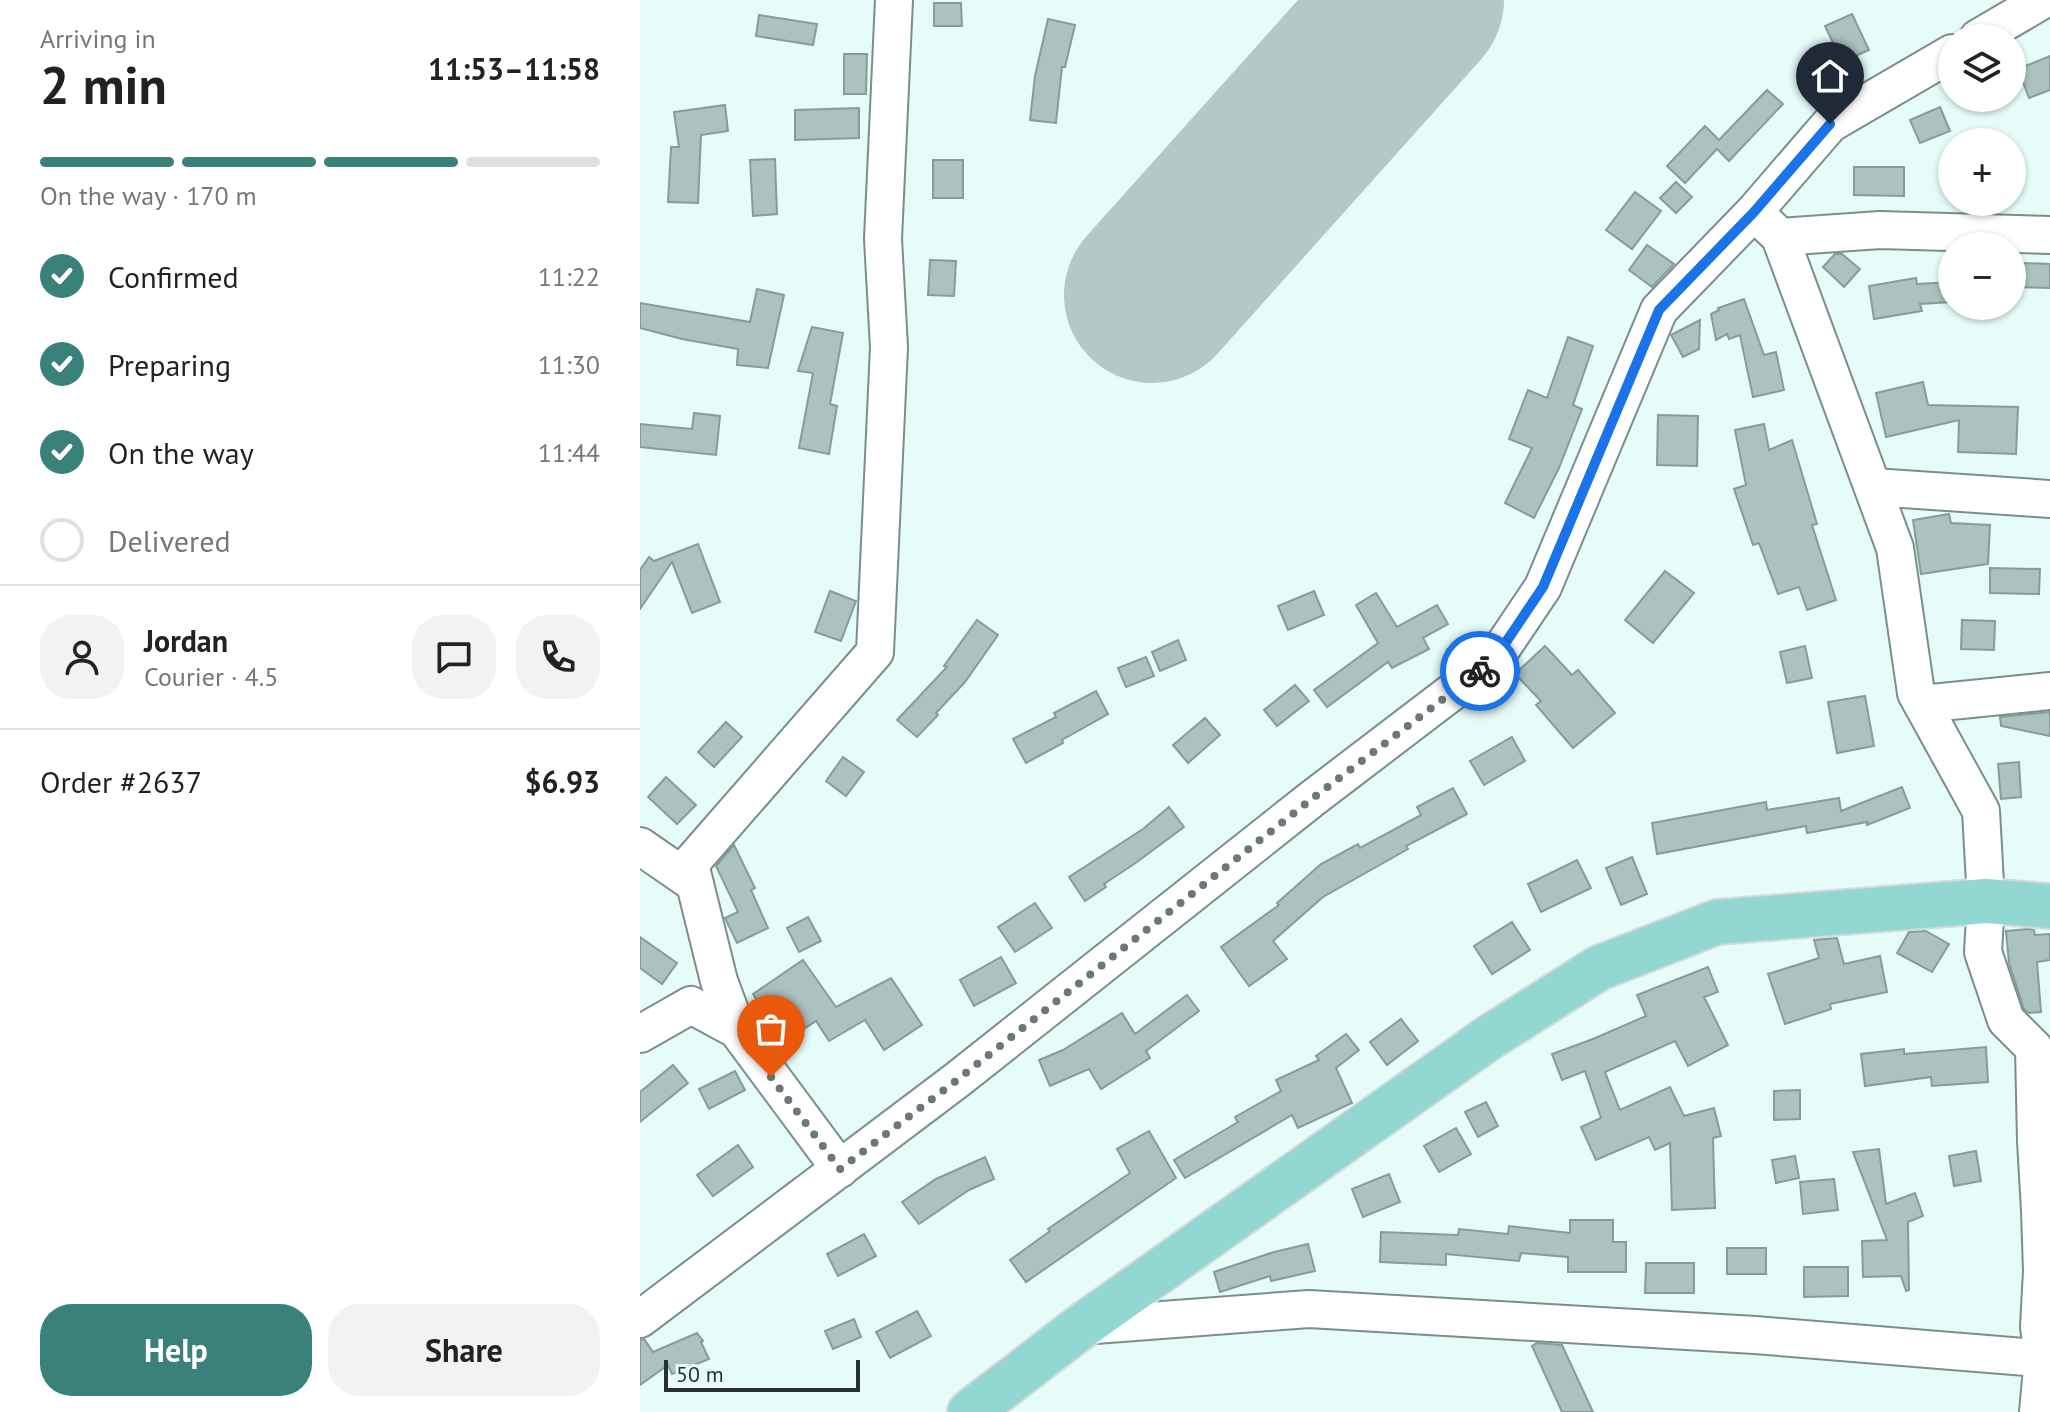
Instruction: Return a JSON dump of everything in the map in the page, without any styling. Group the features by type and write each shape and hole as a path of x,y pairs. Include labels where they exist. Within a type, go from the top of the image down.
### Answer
{"main road":[{"path":"970,1412 1082,1326 1490,1037 1599,968 1717,922 1986,901 2050,906"}],"street":[{"path":"840,1169 737,1030 719,981 690,864 875,652 889,347 883,239 894,0"},
{"path":"2002,24 2043,0"},
{"path":"640,1319 957,1080 1301,807 1494,660 1543,587 1659,310 1754,212 1830,124 1938,61"},
{"path":"1754,212 1780,237 1895,548 1916,693 1981,811 1986,901 1983,952 2006,1020 2034,1048 2042,1271 2039,1327 2046,1358 2038,1412"},
{"path":"1780,237 1880,230 2050,235"},
{"path":"1873,487 2050,499"},
{"path":"1922,704 2050,691"},
{"path":"640,846 695,884"},
{"path":"640,1034 691,1005 737,1030"},
{"path":"1082,1326 1309,1309 1755,1335 2046,1358"}],"building":[{"path":"934,3 961,3 962,26 934,26"},
{"path":"1852,14 1869,50 1842,62 1825,26"},
{"path":"759,15 817,24 813,45 756,36"},
{"path":"1048,19 1075,25 1065,67 1062,67 1056,123 1030,120 1035,76"},
{"path":"844,54 867,54 866,94 844,94"},
{"path":"2050,56 2050,90 2029,98 2026,66"},
{"path":"1767,90 1783,104 1729,161 1717,149 1685,183 1667,166 1705,126 1719,140"},
{"path":"725,105 728,131 701,135 698,203 668,202 671,147 679,147 674,112"},
{"path":"859,108 859,138 795,140 795,110"},
{"path":"1938,108 1949,128 1938,128 1938,136 1920,143 1910,120"},
{"path":"775,159 777,214 753,216 750,160"},
{"path":"933,160 963,160 963,198 933,198"},
{"path":"1854,167 1904,167 1904,196 1854,195"},
{"path":"1676,182 1692,197 1676,213 1660,198"},
{"path":"1635,192 1661,211 1632,249 1606,230"},
{"path":"1647,245 1674,264 1652,287 1629,270"},
{"path":"1835,254 1842,254 1860,269 1844,287 1823,267"},
{"path":"930,260 956,261 954,296 928,295"},
{"path":"2026,263 2050,264 2050,288 2026,287"},
{"path":"1916,278 1917,284 1938,283 1938,303 1920,304 1922,311 1874,319 1869,286"},
{"path":"757,289 784,295 768,368 737,365 738,349 640,328 640,303 750,322"},
{"path":"1744,299 1764,355 1776,352 1784,390 1753,397 1740,335 1729,339 1727,334 1716,340 1711,314 1718,308"},
{"path":"1700,320 1699,349 1683,357 1671,335"},
{"path":"812,327 843,333 830,404 837,406 829,454 799,448 813,373 798,371"},
{"path":"1568,337 1593,346 1573,405 1582,409 1559,468 1534,518 1505,503 1532,448 1509,439 1528,390 1547,398"},
{"path":"1923,382 1928,405 2018,407 2016,454 1958,452 1959,420 1886,437 1876,393"},
{"path":"694,413 720,416 716,455 640,447 640,424 692,429"},
{"path":"1658,415 1698,416 1697,466 1657,465"},
{"path":"1764,424 1769,450 1792,440 1817,524 1812,525 1836,600 1807,610 1799,587 1778,594 1759,543 1753,545 1734,489 1746,485 1735,430"},
{"path":"1949,514 1951,523 1990,525 1988,564 1921,574 1913,520"},
{"path":"698,544 720,602 692,613 672,562 640,609 640,570 649,557 654,561"},
{"path":"1990,568 2040,569 2039,594 1990,593"},
{"path":"1665,571 1694,593 1653,643 1625,620"},
{"path":"830,591 856,601 841,641 815,632"},
{"path":"1314,591 1324,615 1288,630 1278,606"},
{"path":"1376,593 1397,627 1437,605 1448,624 1423,638 1429,649 1392,668 1388,662 1327,707 1314,690 1378,643 1356,605"},
{"path":"977,620 998,635 965,682 917,737 897,720 947,667 944,666"},
{"path":"1962,620 1995,621 1994,650 1961,649"},
{"path":"1178,640 1186,660 1160,671 1152,652"},
{"path":"1545,646 1572,675 1578,670 1615,713 1573,748 1536,705 1541,701 1515,674"},
{"path":"1805,646 1812,678 1787,683 1780,652"},
{"path":"1146,657 1154,676 1126,687 1118,668"},
{"path":"1295,685 1309,701 1277,726 1264,710"},
{"path":"1096,691 1108,714 1026,763 1013,739 1056,717 1054,713"},
{"path":"1865,696 1874,746 1837,753 1828,702"},
{"path":"2050,712 2050,736 2001,726 2000,717"},
{"path":"1205,718 1220,735 1188,763 1173,745"},
{"path":"726,722 742,737 714,767 698,752"},
{"path":"1512,737 1525,761 1484,785 1470,761"},
{"path":"843,757 864,772 846,796 826,781"},
{"path":"2019,762 2021,797 2001,799 1998,764"},
{"path":"666,777 696,805 677,824 648,797"},
{"path":"1902,787 1910,808 1867,825 1867,822 1807,833 1806,826 1657,854 1652,823 1766,802 1767,810 1839,798 1841,811"},
{"path":"1453,788 1467,814 1406,846 1408,849 1323,897 1273,941 1287,959 1249,986 1221,947 1279,905 1277,903 1321,864 1358,844 1360,848 1421,815 1417,807"},
{"path":"1169,807 1184,827 1085,901 1069,877 1143,829"},
{"path":"734,845 755,888 751,890 768,928 737,943 725,918 738,912 716,866"},
{"path":"1632,857 1647,894 1621,905 1606,868"},
{"path":"1577,860 1591,888 1541,912 1528,884"},
{"path":"1035,903 1052,928 1015,952 998,927"},
{"path":"808,917 821,941 799,952 787,928"},
{"path":"1512,922 1530,950 1492,974 1474,946"},
{"path":"2034,930 2035,935 2050,934 2050,960 2037,962 2041,1012 2029,1013 2024,1009 2009,963 2006,931"},
{"path":"1926,931 1949,944 1932,972 1897,953 1909,932"},
{"path":"640,937 677,963 662,984 640,968"},
{"path":"1837,938 1844,964 1880,956 1887,992 1830,1004 1831,1009 1785,1024 1768,974 1819,958 1814,940"},
{"path":"1001,957 1016,983 974,1006 960,980"},
{"path":"803,960 836,1007 891,978 922,1025 884,1050 865,1020 829,1041 816,1021 784,1042 753,994"},
{"path":"1708,967 1718,992 1704,997 1728,1045 1688,1066 1675,1041 1605,1072 1620,1110 1670,1087 1684,1116 1714,1108 1721,1136 1713,1138 1715,1208 1672,1210 1670,1143 1655,1150 1649,1137 1596,1160 1581,1127 1601,1118 1585,1071 1562,1080 1552,1054 1646,1016 1637,995"},
{"path":"1187,995 1199,1011 1146,1051 1150,1058 1101,1089 1089,1069 1050,1086 1039,1060 1063,1050 1122,1013 1135,1034"},
{"path":"1401,1019 1418,1041 1387,1065 1370,1042"},
{"path":"1346,1034 1359,1050 1336,1068 1352,1103 1298,1128 1292,1115 1185,1178 1174,1160 1238,1122 1235,1117 1281,1091 1276,1080 1319,1060 1316,1056"},
{"path":"1986,1047 1988,1082 1932,1086 1931,1077 1865,1086 1861,1054 1904,1049 1904,1054"},
{"path":"673,1065 688,1083 640,1122 640,1092"},
{"path":"735,1071 745,1090 709,1109 699,1089"},
{"path":"1800,1090 1800,1119 1774,1120 1774,1091"},
{"path":"1486,1102 1498,1126 1478,1137 1465,1112"},
{"path":"1456,1128 1471,1154 1439,1172 1424,1146"},
{"path":"1149,1131 1176,1178 1026,1282 1010,1260 1050,1231 1048,1229 1130,1173 1117,1149"},
{"path":"738,1145 753,1167 713,1196 697,1175"},
{"path":"1879,1149 1886,1204 1915,1193 1923,1216 1908,1222 1909,1290 1906,1291 1901,1276 1863,1277 1862,1241 1887,1240 1853,1152"},
{"path":"1976,1151 1981,1181 1954,1186 1949,1156"},
{"path":"1795,1156 1799,1178 1776,1183 1772,1160"},
{"path":"985,1157 994,1179 969,1190 919,1224 902,1202 936,1179"},
{"path":"1389,1174 1400,1202 1363,1217 1352,1189"},
{"path":"1834,1179 1838,1210 1803,1214 1800,1182"},
{"path":"1570,1220 1613,1220 1613,1242 1626,1242 1626,1272 1568,1272 1568,1257 1521,1253 1519,1261 1446,1254 1446,1265 1380,1262 1381,1232 1458,1235 1459,1229 1508,1234 1509,1226 1570,1233"},
{"path":"864,1234 876,1256 838,1276 827,1254"},
{"path":"1308,1244 1315,1271 1271,1281 1270,1276 1220,1292 1214,1272"},
{"path":"1727,1248 1766,1248 1766,1274 1727,1274"},
{"path":"1646,1263 1694,1263 1694,1293 1645,1293"},
{"path":"1804,1267 1848,1267 1848,1296 1804,1297"},
{"path":"917,1311 931,1336 890,1358 876,1332"},
{"path":"854,1319 861,1337 833,1349 825,1331"},
{"path":"697,1333 709,1359 672,1374 668,1365 640,1385 640,1340 644,1339 653,1352"},
{"path":"1537,1343 1562,1345 1593,1412 1562,1412 1532,1346"}],"runway":[{"path":"1152,295 1416,0"}],"way so far":[{"path":"771,1077 840,1169 1480,671"}],"route":[{"path":"1480,671 1494,660 1543,587 1659,310 1754,212 1830,124"}]}
